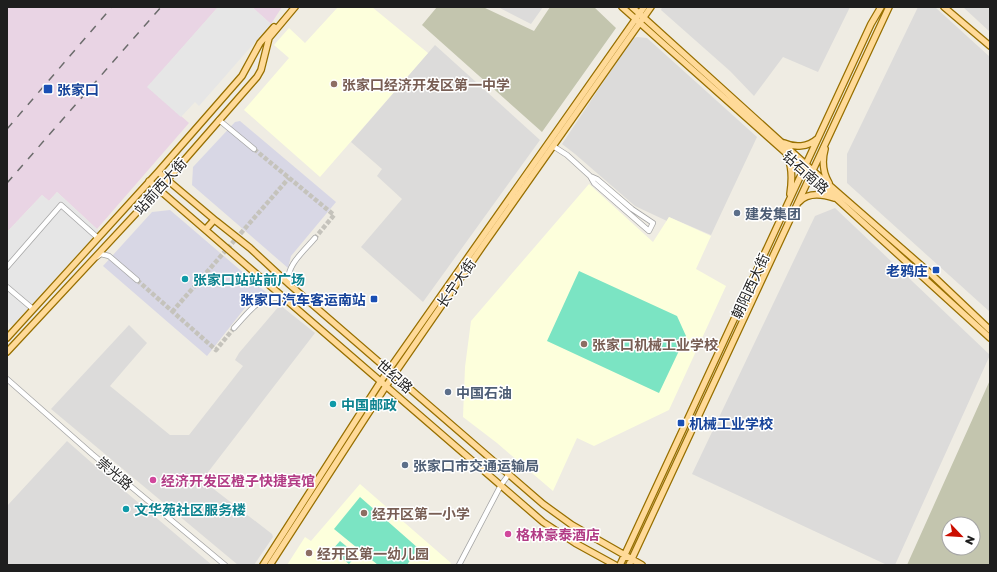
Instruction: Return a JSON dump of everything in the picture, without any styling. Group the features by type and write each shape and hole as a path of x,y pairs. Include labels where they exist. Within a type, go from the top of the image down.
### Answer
{"main road":[{"name":"站前西大街","path":"7,352 167,180 257,77 261,70 269,38 291,7"},
{"name":"站前西大街","path":"7,338 150,181 242,76 260,43 295,7"},
{"name":"钻石南路","path":"622,7 783,151 805,167"},
{"name":"钻石南路","path":"632,7 781,142 836,199 990,338"},
{"name":"长宁大街","path":"642,15 644,7"},
{"name":"长宁大街","path":"263,565 388,370 637,21 651,7"},
{"name":"朝阳西大街","path":"620,565 871,24 881,7"},
{"name":"朝阳西大街","path":"630,563 889,7"},
{"path":"944,7 990,46"},
{"name":"长宁大街","path":"270,565 394,374 553,146 637,21"},
{"path":"781,142 790,145 805,146 820,136"},
{"path":"826,140 824,168 826,179 831,187"},
{"path":"783,151 790,162 791,168 792,186 788,205"},
{"name":"世纪路","path":"158,172 214,220 250,248 293,288 558,516 577,529 624,556 630,563 642,565"},
{"name":"钻石南路","path":"811,173 831,187 931,274 990,330"},
{"name":"世纪路","path":"150,181 543,522 575,543 615,565"},
{"path":"795,208 801,200 807,196 821,194 836,199"},
{"path":"206,229 214,220"},
{"path":"60,279 68,286"},
{"path":"290,303 299,293"}],"street":[{"path":"219,120 254,150"},
{"path":"553,146 567,155 590,176 594,183 649,231 653,223 632,209 597,179 590,176"},
{"path":"7,267 61,206 98,238"},
{"path":"293,288 288,279 290,267 315,238"},
{"path":"95,258 101,254 110,256 137,280"},
{"path":"7,287 33,309"},
{"path":"234,328 253,307 261,301 269,298 285,298"},
{"name":"崇光路","path":"7,379 92,454 225,565"},
{"path":"459,565 501,485 509,474"}],"shaded area":[{"path":"7,7 218,7 148,87 189,123 97,229 57,192 49,201 42,195 7,232"},
{"path":"218,7 252,7 271,24 199,106 195,102 181,117 147,87"},
{"path":"252,7 282,7 271,24"},
{"name":"张家口经济开发区第一中学","path":"338,7 372,7 428,53 320,177 244,110 289,58 274,45 289,28 305,43"},
{"path":"437,7 483,7 534,31 550,7 594,7 616,28 542,132 422,25"},
{"path":"498,7 543,7 531,24"},
{"path":"662,7 850,7 818,72 783,57 754,96 730,71 661,10"},
{"path":"918,7 935,7 990,57 990,312 847,183 847,154"},
{"path":"963,7 990,7 990,32"},
{"path":"637,37 647,38 757,137 711,235 669,217 667,221 635,206 562,144 632,39"},
{"path":"435,45 540,140 423,302 361,247 402,199 377,176 382,169 351,142"},
{"name":"张家口站站前广场","path":"240,121 336,202 291,256 288,268 192,185 193,167 235,122"},
{"name":"张家口机械工业学校","path":"589,184 653,242 669,217 711,236 696,269 726,286 669,410 594,446 577,438 553,491 497,443 463,417 465,367 471,321"},
{"path":"57,192 99,231 12,326 7,321 7,232 42,195 49,201"},
{"path":"835,208 990,355 895,565 887,565 692,474 815,216"},
{"name":"张家口站站前广场","path":"170,210 267,293 252,299 207,356 103,266 152,212"},
{"path":"280,305 315,333 202,480 272,534 273,537 254,565 238,565 51,409 129,325 147,343 110,386 170,435 189,435 243,366 235,360 239,353"},
{"path":"990,380 990,565 907,565"},
{"path":"67,441 212,565 7,565 7,506"},
{"name":"经开区第一小学","path":"360,484 451,563 450,565 287,565 305,537 311,541"}],"green space":[{"path":"579,271 677,316 686,336 659,393 547,341"},
{"path":"360,497 418,548 407,565 378,565 334,529"},
{"path":"340,541 357,555 349,564 332,550"}],"tunnel":[{"path":"254,149 334,215 315,238"},
{"path":"172,312 289,178"},
{"path":"137,280 216,350 234,328"}],"railway":[{"path":"7,129 112,7"},
{"path":"7,183 161,7"}],"place":[{"name":"张家口经济开发区第一中学","path":"334,84"},
{"name":"张家口","path":"48,89"},
{"name":"建发集团","path":"737,213"},
{"name":"老鸦庄","path":"936,270"},
{"name":"张家口站站前广场","path":"185,279"},
{"name":"张家口汽车客运南站","path":"374,299"},
{"name":"张家口机械工业学校","path":"584,344"},
{"name":"中国石油","path":"448,392"},
{"name":"中国邮政","path":"333,404"},
{"name":"机械工业学校","path":"681,423"},
{"name":"张家口市交通运输局","path":"405,465"},
{"name":"经济开发区橙子快捷宾馆","path":"153,480"},
{"name":"文华苑社区服务楼","path":"126,509"},
{"name":"经开区第一小学","path":"364,513"},
{"name":"格林豪泰酒店","path":"508,534"},
{"name":"经开区第一幼儿园","path":"309,553"}]}
